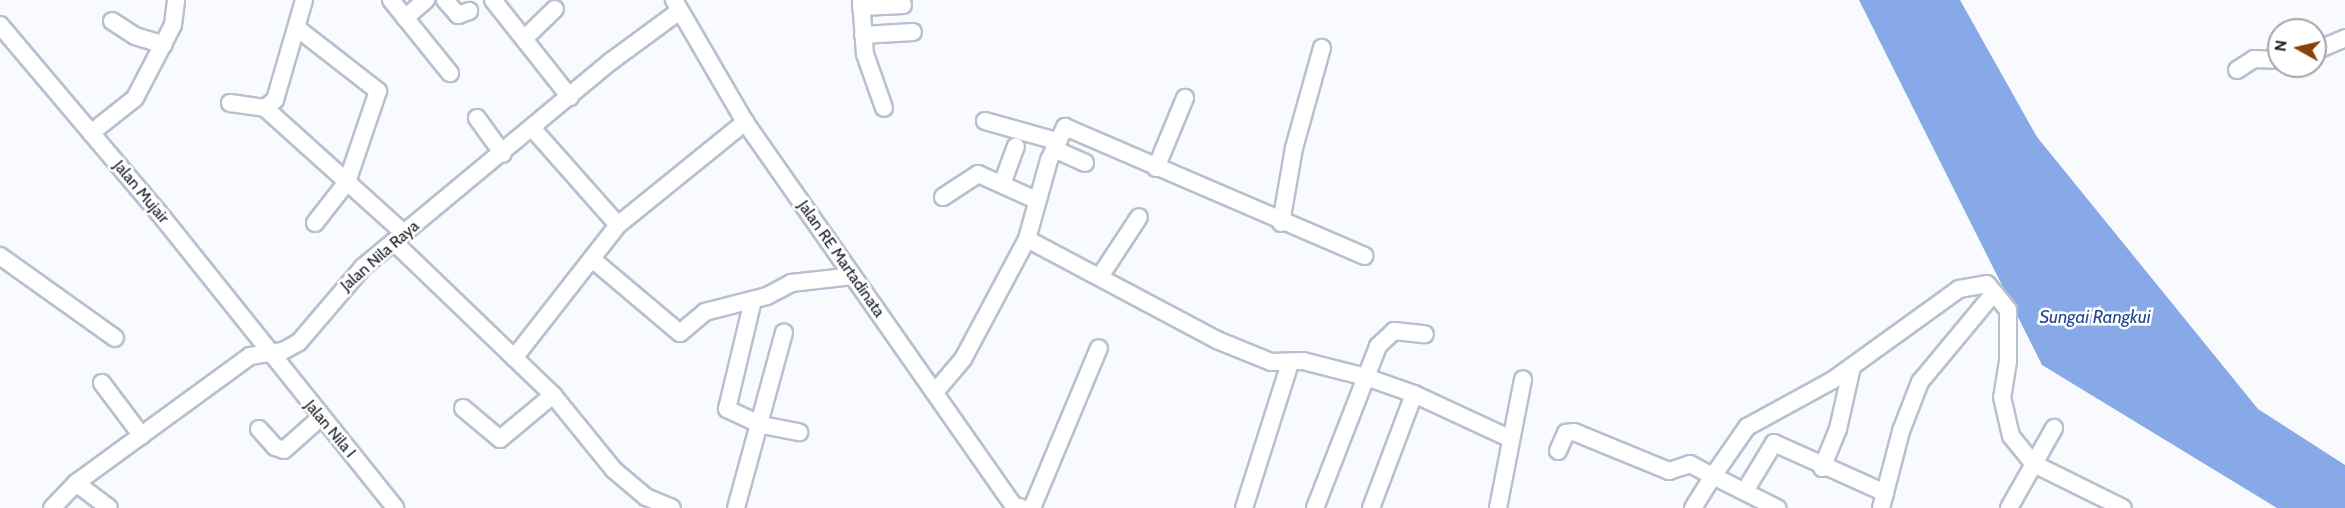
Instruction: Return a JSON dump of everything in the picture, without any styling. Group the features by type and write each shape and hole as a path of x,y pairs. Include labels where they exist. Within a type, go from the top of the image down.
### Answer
{"street":[{"path":"91,133 135,98 173,25 176,0"},
{"path":"265,108 278,94 304,0"},
{"path":"392,0 450,73"},
{"path":"405,18 426,0"},
{"path":"445,0 458,15 469,11"},
{"path":"493,0 570,97"},
{"path":"884,108 869,71 861,3 903,4"},
{"name":"Jalan Nila Raya","path":"52,508 75,483 229,370 265,351 283,351 299,342 338,292 399,237 533,129 676,6"},
{"name":"Jalan RE Martadinata","path":"676,6 745,122 1016,507"},
{"path":"524,39 555,9"},
{"path":"112,21 135,36 164,45"},
{"path":"297,28 378,89 347,182 315,223"},
{"path":"863,35 913,32"},
{"name":"Jalan Mujair","path":"3,38 91,133 265,351"},
{"path":"2327,46 2345,38"},
{"path":"1281,223 1306,97 1322,48"},
{"path":"2237,70 2254,59 2267,60"},
{"path":"1156,168 1185,98"},
{"path":"230,103 265,108 347,182 514,358 553,394 609,464 645,497 672,508"},
{"path":"477,118 503,154"},
{"path":"985,121 1055,145 1085,163"},
{"path":"514,358 618,225 745,122"},
{"path":"934,392 963,359 1027,239 1036,200 1063,128 1069,128 1281,223 1364,256"},
{"path":"533,129 618,225"},
{"path":"1002,184 1016,146"},
{"path":"943,197 975,174 1036,200"},
{"path":"1101,275 1139,217"},
{"path":"1027,239 1101,275 1217,340 1271,362 1303,361 1366,377 1414,394 1511,439"},
{"path":"0,256 115,338"},
{"path":"592,258 680,333 705,312 752,305 801,280 856,281"},
{"path":"1694,508 1747,427 1852,367 1959,289 1987,284 2008,310 2008,361 2002,398 2009,426 2034,464 2123,508"},
{"path":"1745,491 1771,444 1883,500 1901,431 1920,382 1994,293"},
{"path":"752,305 727,409 762,425 800,432"},
{"path":"736,508 762,425 784,332"},
{"path":"1316,508 1378,346 1389,333 1425,334"},
{"path":"1032,508 1099,348"},
{"name":"Jalan Nila I","path":"265,351 391,501"},
{"path":"1244,508 1290,363"},
{"path":"1822,468 1838,429 1852,367"},
{"path":"1498,508 1523,379"},
{"path":"102,383 142,436"},
{"path":"463,408 500,439 553,394"},
{"path":"1371,508 1414,394"},
{"path":"259,429 284,450 320,418"},
{"path":"2009,508 2055,428"},
{"path":"1558,451 1570,432 1669,471 1690,464 1777,508"},
{"path":"75,483 109,508"},
{"path":"375,508 391,501"}],"water":[{"name":"Sungai Rangkui","path":"1859,0 1960,0 2037,137 2258,409 2345,465 2345,508 2277,508 2042,365"}]}
